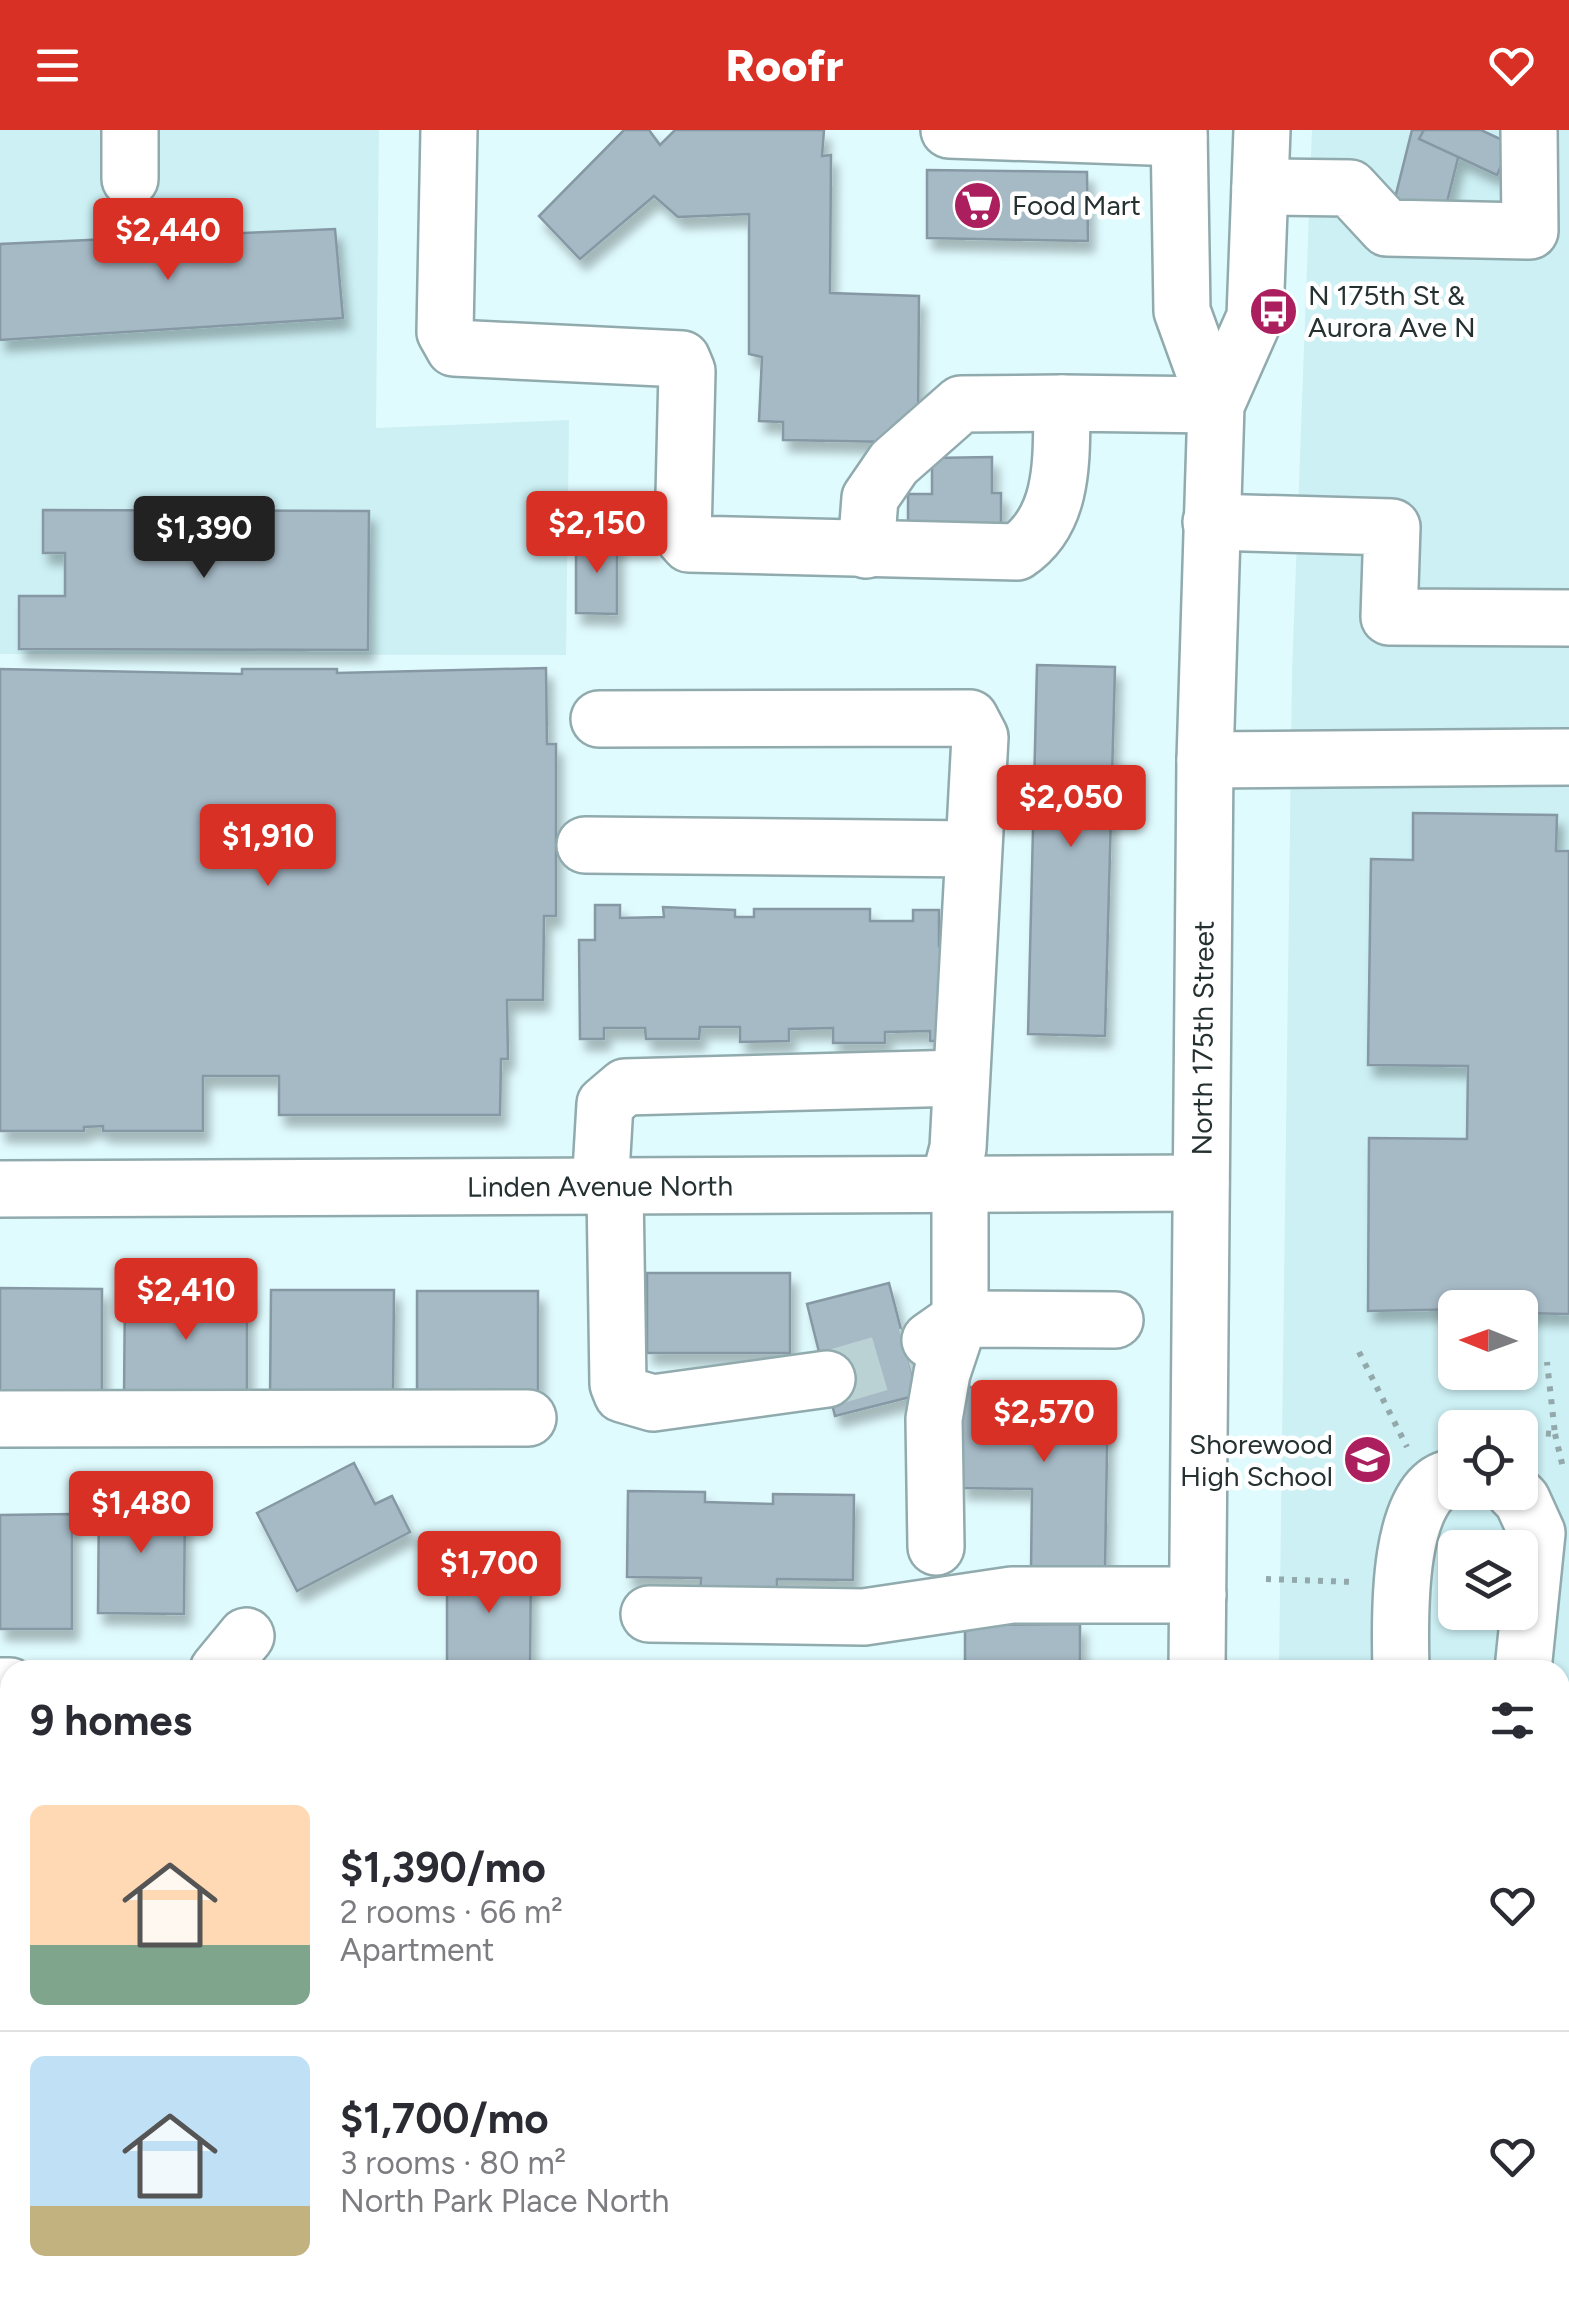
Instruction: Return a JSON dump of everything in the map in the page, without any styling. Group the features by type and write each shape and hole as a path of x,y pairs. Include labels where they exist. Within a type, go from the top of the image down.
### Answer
{"street":[{"path":"450,130 445,332 454,348 682,359 687,371 683,538 689,544 1017,552 1037,538 1060,487 1062,402"},
{"path":"949,130 1179,134"},
{"name":"North 175th Street","path":"1197,1660 1205,760 1211,522 1216,405 1255,317 1262,130"},
{"path":"1260,187 1350,188 1387,228 1530,231 1529,130"},
{"name":"North 175th Street","path":"1179,134 1182,311 1216,405"},
{"path":"866,550 870,498 894,463 960,404 1216,405"},
{"path":"1211,522 1392,527 1389,617 1569,618"},
{"path":"600,720 970,718 980,736 954,1185 960,1319 942,1373 934,1419 936,1547"},
{"path":"1205,760 1569,758"},
{"path":"585,845 973,849"},
{"path":"827,1379 653,1403 622,1394 618,1384 606,1104 625,1087 961,1078"},
{"name":"Linden Avenue North","path":"0,1189 608,1189 1201,1183"},
{"path":"908,1356 960,1319 1115,1320"},
{"path":"0,1419 528,1418"},
{"path":"1401,1660 1404,1552 1435,1469"},
{"path":"1524,1660 1538,1533 1527,1510"},
{"path":"649,1614 864,1617 1012,1595 1198,1595"}],"path":[{"path":"1358,1352 1435,1469"},
{"path":"1547,1362 1555,1434 1566,1478"},
{"path":"1538,1433 1555,1434"}],"shaded area":[{"path":"0,130 379,130 376,428 569,420 566,655 0,654"},
{"name":"Shorewood High School","path":"1312,130 1569,130 1569,1660 1279,1660 1292,674"}],"building":[{"path":"624,130 649,130 660,145 675,130 824,130 822,156 831,155 830,293 919,296 918,424 895,425 894,442 783,440 783,422 759,421 762,357 749,354 749,214 678,217 654,196 580,259 539,216"},
{"path":"1412,130 1465,130 1444,214 1394,202"},
{"path":"1424,130 1481,130 1511,144 1497,175 1419,139"},
{"path":"927,170 1087,172 1088,241 927,238"},
{"path":"335,229 343,318 0,340 0,244"},
{"path":"992,457 992,493 1001,493 1001,534 908,535 908,494 932,494 932,458"},
{"path":"43,510 369,511 368,650 19,649 19,596 65,596 65,553 43,553"},
{"path":"576,538 617,538 617,614 576,613"},
{"path":"1037,665 1115,667 1105,1036 1028,1034"},
{"path":"546,668 547,744 556,744 556,916 544,916 543,1000 507,1000 508,1059 501,1059 500,1115 279,1115 279,1076 203,1076 203,1131 103,1131 103,1126 84,1127 84,1131 0,1131 0,669 242,674 242,669 337,669 337,673"},
{"path":"1413,813 1557,815 1556,851 1569,851 1569,1314 1538,1313 1538,1290 1438,1290 1438,1310 1368,1311 1369,1138 1467,1139 1468,1066 1368,1065 1371,859 1413,860"},
{"path":"595,905 620,905 620,918 664,917 663,907 735,910 735,917 754,917 754,909 870,909 870,921 913,921 913,910 939,910 939,946 953,946 954,1041 930,1041 930,1031 885,1032 885,1043 833,1043 833,1028 789,1029 789,1041 740,1042 740,1027 700,1027 699,1039 646,1039 645,1028 604,1028 604,1039 580,1039 579,940 595,940"},
{"path":"647,1273 790,1273 790,1353 647,1353"},
{"path":"889,1283 918,1395 835,1416 807,1304"},
{"path":"0,1288 102,1289 102,1396 0,1396"},
{"path":"125,1289 247,1290 247,1396 124,1396"},
{"path":"271,1290 394,1290 393,1396 270,1396"},
{"path":"417,1291 538,1291 538,1396 417,1396"},
{"path":"962,1387 1108,1388 1105,1571 1031,1570 1032,1489 961,1488"},
{"path":"354,1463 375,1504 392,1496 410,1532 297,1591 257,1513"},
{"path":"628,1491 705,1492 705,1502 773,1504 773,1494 854,1495 853,1580 777,1579 777,1593 700,1592 701,1578 627,1577"},
{"path":"99,1499 185,1500 184,1614 98,1613"},
{"path":"72,1514 72,1629 0,1629 0,1515"},
{"path":"447,1561 531,1562 530,1660 447,1660"},
{"path":"1080,1624 1080,1660 965,1660 965,1625"}],"tunnel":[{"path":"827,1379 909,1355"}],"place":[{"name":"Food Mart","path":"977,205"},
{"name":"N 175th St & Aurora Ave N","path":"1273,311"},
{"name":"Shorewood High School","path":"1368,1460"}]}
